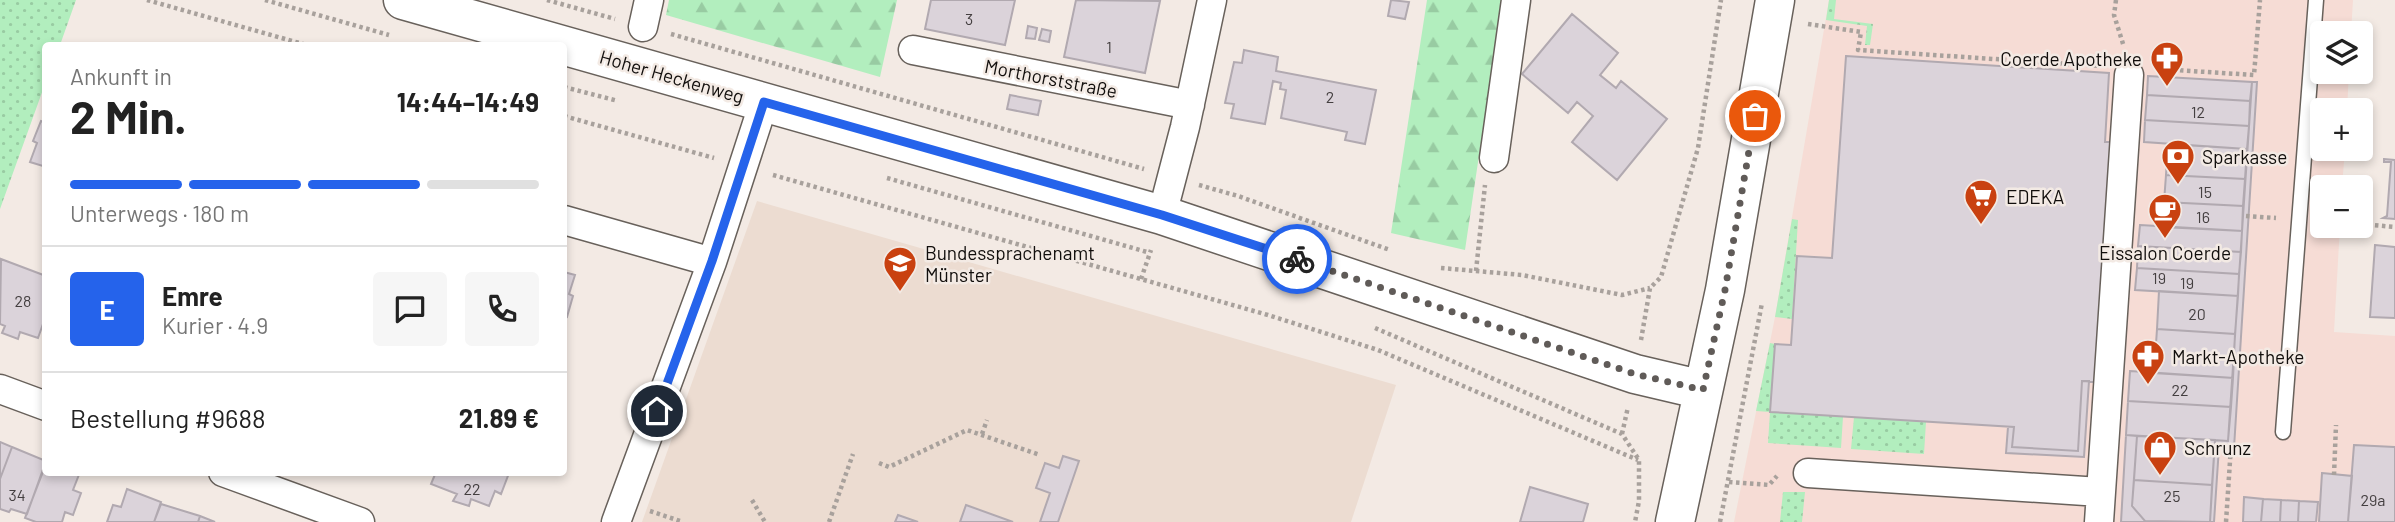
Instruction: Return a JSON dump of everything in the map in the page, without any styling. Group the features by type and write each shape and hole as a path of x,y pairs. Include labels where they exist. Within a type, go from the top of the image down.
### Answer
{"street":[{"name":"Hoher Heckenweg","path":"403,0 552,42"},
{"path":"1162,215 1173,177 1212,0"},
{"path":"1494,159 1516,0"},
{"path":"1675,522 1727,277 1774,0"},
{"name":"Hoher Heckenweg","path":"567,46 1162,215 1635,374 1703,390"},
{"name":"Morthorststraße","path":"913,50 1189,105"},
{"path":"2099,522 2129,71"},
{"path":"616,522 712,261 764,102"},
{"path":"567,221 712,261"},
{"path":"0,389 42,405"},
{"path":"1808,473 2101,492"},
{"path":"234,476 360,522"}],"lane":[{"path":"2283,432 2316,0"}],"path":[{"path":"147,0 296,42"},
{"path":"265,0 396,37"},
{"path":"1622,433 1650,288 1661,277 1698,148 1721,0"},
{"path":"2116,0 2115,15 2129,71"},
{"path":"1808,24 1861,32 1858,50 2129,71 2254,75 2260,0"},
{"path":"567,88 621,101"},
{"path":"567,117 1268,315 1378,350 1639,460"},
{"path":"1476,271 1487,170 1494,159"},
{"path":"876,174 1163,257"},
{"path":"2373,225 2395,227"},
{"path":"1141,279 1150,252"},
{"path":"1367,325 1622,433 1639,460 1639,501 1635,522"},
{"path":"982,434 987,420"},
{"path":"2334,475 2336,425"},
{"path":"879,463 889,467 967,430 1040,455"},
{"path":"2226,522 2231,446"},
{"path":"829,522 853,454"},
{"path":"1729,482 1769,485 1781,472 1808,473"},
{"path":"752,500 765,522"}],"shaded area":[{"path":"1829,0 2353,0 2352,21 2310,21 2310,84 2348,84 2348,98 2310,98 2310,161 2344,161 2343,175 2310,175 2310,238 2339,238 2334,332 2395,336 2395,522 1734,522 1775,317"},
{"name":"Bundessprachenamt Münster","path":"757,201 1396,385 1351,522 642,522"}],"green space":[{"path":"0,0 76,0 61,42 42,42 42,92 0,209"},
{"path":"669,0 897,0 880,77 666,15"},
{"path":"1427,0 1502,0 1465,250 1391,233"},
{"path":"1829,0 1836,0 1834,19 1873,24 1870,45 1865,45 1867,26 1826,20"},
{"path":"1792,219 1798,220 1792,319 1775,317"},
{"path":"1770,343 1775,344 1770,412 1756,411"},
{"path":"1770,412 1843,417 1841,448 1768,443"},
{"path":"1854,417 1926,422 1924,454 1851,449"},
{"path":"1783,492 1805,492 1802,522 1780,522"}],"building":[{"path":"931,0 1015,0 1005,45 925,29"},
{"path":"1076,0 1160,1 1145,73 1064,57"},
{"path":"1391,0 1409,2 1405,19 1388,16"},
{"path":"1572,14 1618,53 1600,75 1616,88 1621,81 1667,119 1617,180 1572,142 1593,116 1577,102 1568,113 1522,74"},
{"path":"1028,26 1037,28 1035,39 1026,38"},
{"path":"1042,29 1051,31 1049,42 1039,40"},
{"path":"1244,50 1278,57 1276,71 1376,90 1365,144 1345,140 1347,132 1281,118 1286,90 1280,89 1281,83 1273,81 1265,124 1231,118 1234,104 1225,103 1234,62 1242,63"},
{"path":"1846,56 2109,73 2105,142 2112,142 2096,382 2082,381 2078,451 2012,447 2014,427 1770,412 1775,344 1791,345 1797,256 1832,258"},
{"path":"2148,76 2252,82 2250,101 2147,95"},
{"path":"2252,82 2257,82 2234,448 2219,447 2214,522 2210,522 2215,440 2228,441"},
{"path":"1010,95 1041,101 1038,115 1007,109"},
{"path":"2147,95 2250,101 2249,126 2145,120"},
{"path":"2145,120 2249,126 2247,149 2144,142"},
{"path":"41,121 42,166 30,162 37,143 33,141"},
{"path":"2168,144 2247,149 2245,179 2166,175"},
{"path":"2384,159 2395,160 2395,219 2383,218 2387,216 2391,162 2384,162"},
{"path":"2166,175 2245,179 2243,206 2164,202"},
{"path":"2164,202 2243,206 2242,231 2163,227"},
{"path":"2140,225 2242,231 2241,252 2138,246"},
{"path":"2375,245 2395,247 2395,318 2370,317"},
{"path":"2138,246 2241,252 2239,274 2137,268"},
{"path":"1,259 42,274 42,327 38,338 20,332 18,339 2,333 5,326 0,324"},
{"path":"2137,268 2239,274 2238,296 2135,290"},
{"path":"567,273 575,275 569,294 573,296 567,317"},
{"path":"2159,291 2238,296 2235,334 2157,329"},
{"path":"2157,329 2235,334 2233,378 2154,373"},
{"path":"2130,371 2233,378 2231,407 2128,401"},
{"path":"2082,381 2089,381 2084,457 2006,453 2008,427 2014,427 2012,447 2078,451"},
{"path":"2128,401 2231,407 2228,441 2126,435"},
{"path":"2126,435 2137,436 2132,506 2145,521 2164,522 2121,522"},
{"path":"2137,436 2215,440 2212,485 2134,480"},
{"path":"0,442 12,447 0,479"},
{"path":"2354,445 2395,447 2395,522 2348,522"},
{"path":"12,447 42,459 42,472 27,514 0,509 0,479"},
{"path":"1063,456 1079,461 1058,522 1040,522 1050,493 1036,488 1045,463 1059,468"},
{"path":"2322,473 2352,476 2348,522 2319,522"},
{"path":"42,474 78,476 73,490 81,493 73,515 65,512 62,522 36,522 25,518"},
{"path":"434,476 508,476 501,494 495,491 489,506 471,499 469,506 453,501 457,494 431,484"},
{"path":"2134,480 2212,485 2210,522 2145,521 2132,506"},
{"path":"1530,487 1588,504 1583,522 1520,522"},
{"path":"127,489 161,502 154,522 107,522 113,505 121,507"},
{"path":"2244,497 2263,499 2261,522 2243,522"},
{"path":"2263,499 2281,500 2280,522 2261,522"},
{"path":"2281,500 2299,501 2298,522 2280,522"},
{"path":"2299,501 2318,502 2316,522 2298,522"},
{"path":"161,504 200,516 198,522 154,522"},
{"path":"966,505 1013,522 960,522"},
{"path":"898,515 918,522 895,522"},
{"path":"200,516 215,522 198,522"}],"way so far":[{"path":"1297,259 1635,374 1703,390 1725,290 1755,116"}],"place":[{"name":"Coerde Apotheke","path":"2167,88"},
{"name":"Sparkasse","path":"2178,186"},
{"name":"EDEKA","path":"1981,226"},
{"name":"Eissalon Coerde","path":"2165,240"},
{"name":"Bundessprachenamt Münster","path":"900,293"},
{"name":"Markt-Apotheke","path":"2148,386"},
{"name":"Schrunz","path":"2160,477"}],"route":[{"path":"657,411 712,261 764,102 1162,215 1297,259"}]}
